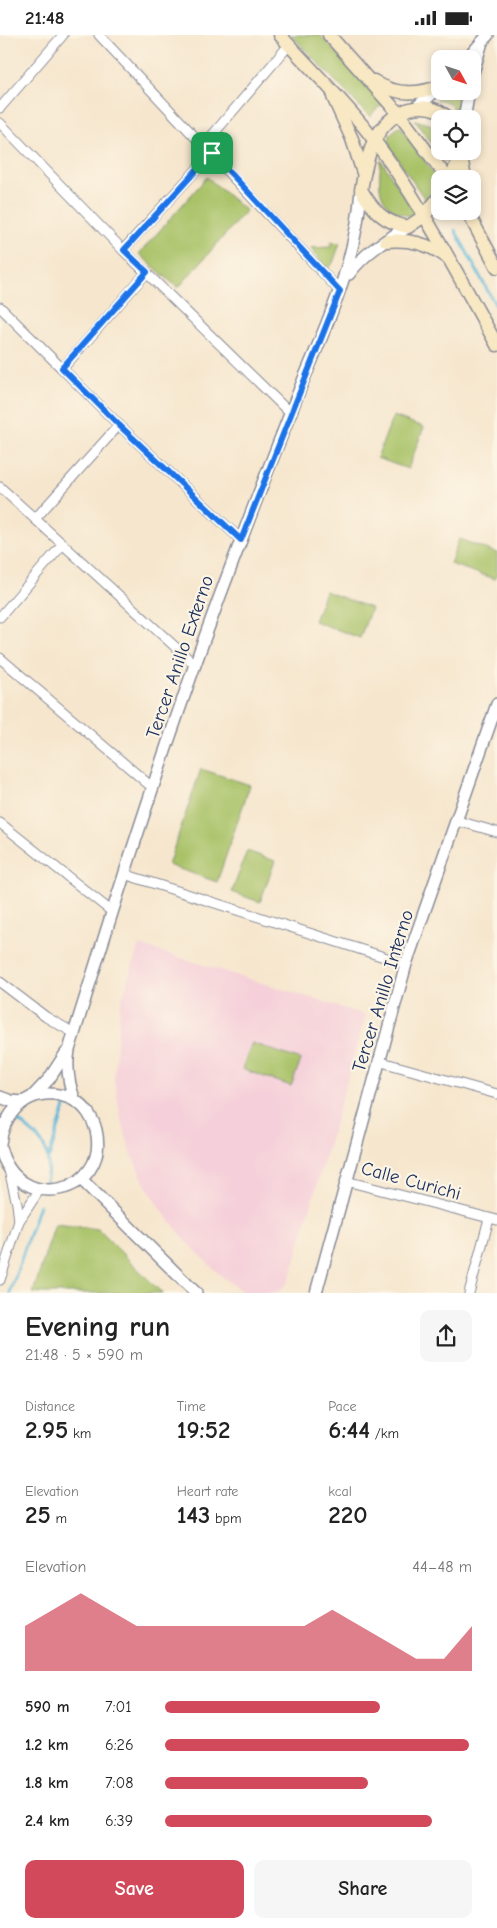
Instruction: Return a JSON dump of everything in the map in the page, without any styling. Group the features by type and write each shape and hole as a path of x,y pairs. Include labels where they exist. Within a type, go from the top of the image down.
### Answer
{"main road":[{"path":"280,35 375,140 428,212 449,258 497,345"},
{"path":"329,35 398,113 442,170"},
{"path":"362,73 382,87 402,93 424,92 431,89"},
{"path":"328,87 357,152 364,175"},
{"path":"431,208 408,227 395,225 372,207 362,190 364,175 375,140 388,122 398,113 418,106 436,110"},
{"path":"473,220 497,267"},
{"path":"386,241 403,240 419,242 449,258"}],"street":[{"path":"0,108 63,35"},
{"path":"99,35 342,287"},
{"path":"473,50 482,37"},
{"path":"479,50 482,37"},
{"path":"204,145 289,45"},
{"path":"418,106 431,94"},
{"path":"0,123 124,250 290,413"},
{"path":"124,250 212,153"},
{"name":"Tercer Anillo Externo","path":"28,1099 56,1070 68,1049 74,1033 124,874 194,664 290,413 342,287 354,243 362,190"},
{"name":"Tercer Anillo Externo","path":"342,287 362,259 408,227"},
{"path":"62,368 147,272"},
{"path":"0,307 119,425 241,540"},
{"path":"35,519 119,425"},
{"path":"0,487 194,664"},
{"path":"0,617 63,544"},
{"path":"0,657 153,788"},
{"name":"Tercer Anillo Interno","path":"316,1293 406,964 458,821 497,704"},
{"path":"458,821 497,832"},
{"path":"0,823 112,911"},
{"path":"124,874 406,964"},
{"path":"0,982 46,1017 74,1033"},
{"name":"Tercer Anillo Externo","path":"68,1049 68,1081 75,1101"},
{"path":"378,1061 497,1094"},
{"path":"0,1097 11,1101 54,1095 75,1101 87,1111 95,1123 98,1138 97,1153 91,1167 81,1179 62,1189 40,1189 18,1179 9,1170"},
{"path":"19,1221 9,1170 3,1159 0,1146 1,1133 6,1121 13,1110 28,1099"},
{"path":"81,1179 196,1293"},
{"name":"Calle Curichi","path":"346,1181 493,1219"},
{"path":"0,1280 19,1221 40,1189"},
{"path":"469,1293 493,1219"}],"shaded area":[{"path":"139,945 366,1015 292,1271 288,1282 281,1290 273,1293 244,1293 218,1273 187,1242 159,1207 144,1182 132,1156 121,1118 114,1080 120,1005"}],"green space":[{"path":"291,35 320,35 384,104 375,110 370,117"},
{"path":"440,100 460,100 459,110 454,110 446,102"},
{"path":"415,120 431,125 431,142"},
{"path":"400,126 431,170 431,194 426,201 389,146 390,134"},
{"path":"381,160 415,213 410,216 399,213 391,208 382,196 380,188"},
{"path":"207,177 246,211 178,288 139,254"},
{"path":"331,242 340,243 333,263 328,269 311,248 331,247"},
{"path":"393,416 424,427 408,469 377,458"},
{"path":"459,539 497,553 497,573 495,579 450,564"},
{"path":"325,591 371,608 360,638 314,621"},
{"path":"201,769 250,785 217,882 168,865"},
{"path":"247,851 275,861 260,902 232,892"},
{"path":"252,1043 301,1060 291,1086 242,1069"},
{"path":"55,1224 98,1229 162,1293 33,1293"}],"waterway":[{"path":"455,230 497,308"},
{"path":"49,1157 65,1107"},
{"path":"15,1119 32,1132 43,1145 48,1161 46,1182"},
{"path":"10,1293 39,1205"}],"route":[{"path":"212,153 340,291 241,540 119,425 62,368 147,272 124,250 212,153"}]}
